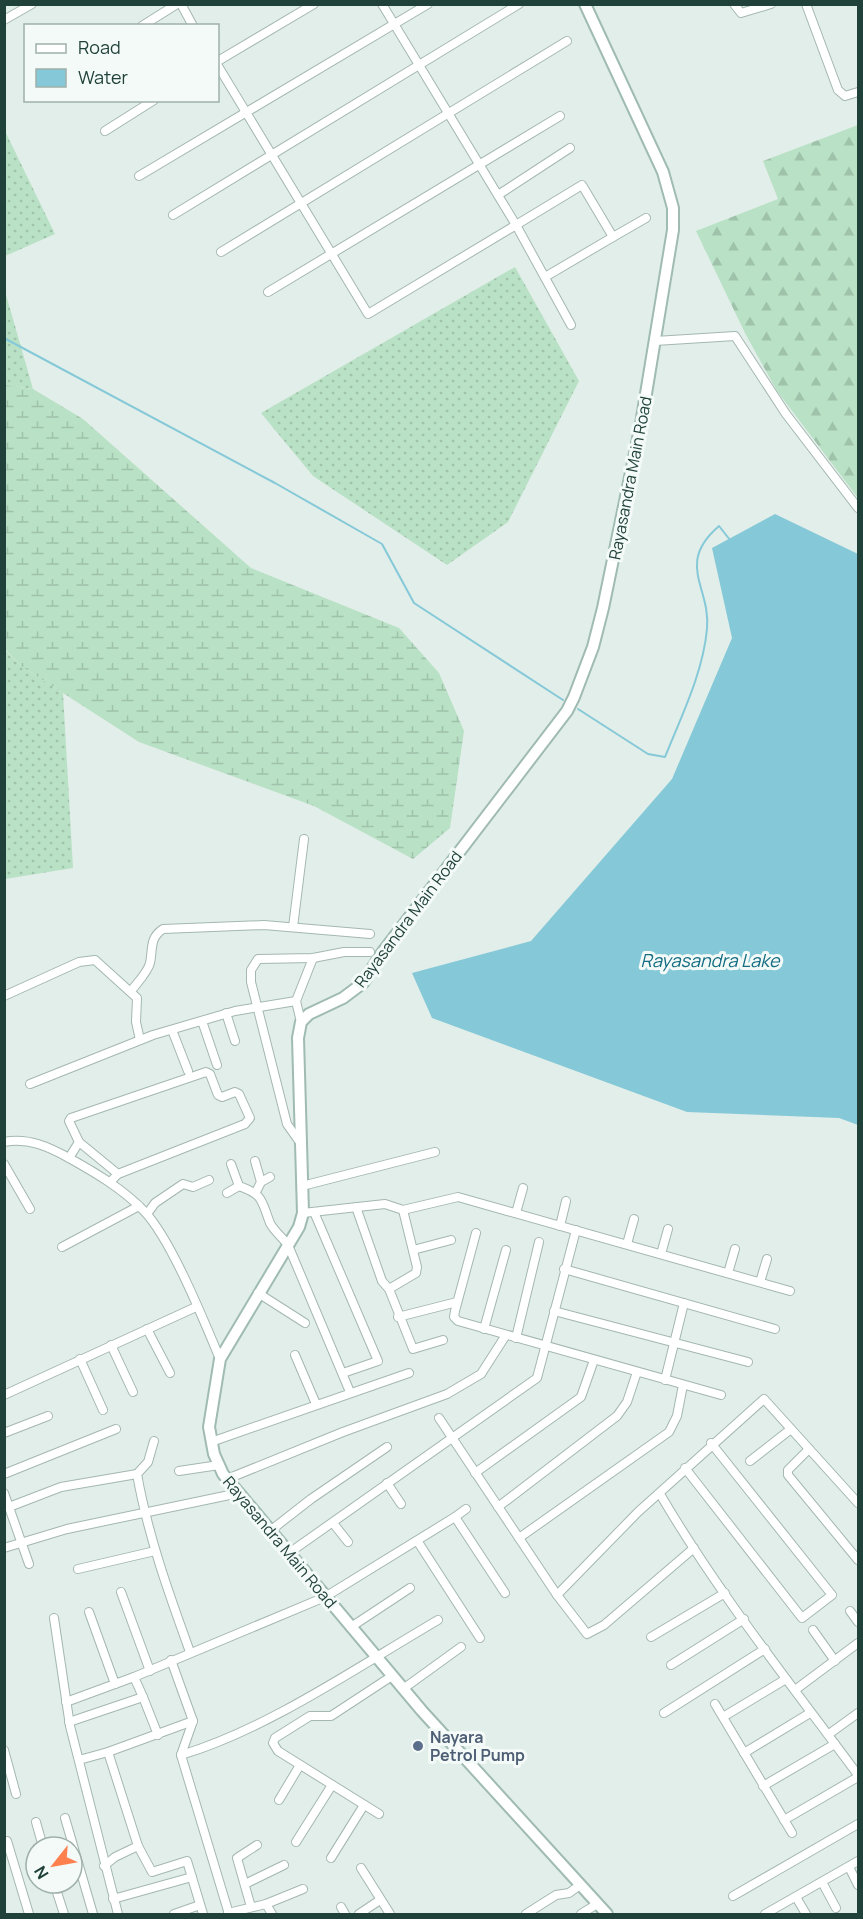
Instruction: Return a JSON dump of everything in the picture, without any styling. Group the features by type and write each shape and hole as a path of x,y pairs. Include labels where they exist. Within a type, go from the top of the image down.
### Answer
{"street":[{"path":"4,20 32,4"},
{"path":"145,24 179,4 192,24"},
{"path":"219,62 314,4"},
{"path":"382,4 516,225 571,325"},
{"path":"138,177 245,111 428,4"},
{"path":"173,214 270,153 419,66 519,4"},
{"name":"Rayasandra Main Road","path":"585,4 670,193 673,226 641,424 593,647 567,711 382,953 363,983 343,998 309,1014 301,1022 298,1038 299,1141 302,1186 309,1213 258,1293 220,1359 209,1426 211,1442 227,1479 392,1676 607,1914"},
{"path":"734,4 741,13 771,4"},
{"path":"806,4 838,90 845,96 858,92"},
{"path":"221,252 567,41"},
{"path":"219,65 368,314 582,185 613,237"},
{"path":"105,131 151,102"},
{"path":"268,292 560,116"},
{"path":"498,195 570,148"},
{"path":"545,277 646,218"},
{"path":"655,341 735,336 786,414 858,508"},
{"path":"293,927 304,839"},
{"path":"131,991 150,964 150,949 157,933 163,929 264,925 370,934"},
{"path":"299,1141 287,1124 251,982 251,969 254,962 313,958 344,952 370,952"},
{"path":"301,1022 296,1002 313,958"},
{"path":"4,996 87,960 100,963 137,998 136,1022 140,1041"},
{"path":"30,1084 140,1041 226,1013 296,1002"},
{"path":"226,1013 235,1041"},
{"path":"202,1021 217,1065"},
{"path":"172,1030 188,1071"},
{"path":"110,1182 118,1174 245,1124 249,1118 239,1094 235,1092 222,1097 218,1095 210,1074 206,1072 71,1118 69,1121 78,1142 118,1174"},
{"path":"4,1142 20,1139 51,1149 69,1158 110,1182 147,1214 170,1252 220,1359"},
{"path":"69,1158 78,1142"},
{"path":"302,1186 435,1152"},
{"path":"255,1161 261,1182"},
{"path":"4,1164 30,1209"},
{"path":"231,1164 239,1186"},
{"path":"256,1192 261,1182 270,1177"},
{"path":"147,1214 155,1203 183,1184 193,1187 209,1180"},
{"path":"227,1193 239,1186 256,1192 265,1205 272,1226 288,1245 350,1392"},
{"path":"516,1213 523,1188"},
{"path":"343,1373 378,1360 309,1213 385,1204 403,1210 458,1197 790,1290"},
{"path":"560,1226 566,1201"},
{"path":"62,1247 139,1206"},
{"path":"356,1207 382,1281 389,1289 412,1349 443,1340"},
{"path":"389,1289 416,1273 403,1210"},
{"path":"627,1245 634,1219"},
{"path":"661,1254 668,1229"},
{"path":"289,1553 537,1378 576,1230"},
{"path":"476,1233 457,1302 454,1317 458,1321 721,1395"},
{"path":"413,1250 451,1239"},
{"path":"516,1338 539,1242"},
{"path":"728,1273 735,1249"},
{"path":"484,1329 506,1250"},
{"path":"760,1282 767,1259"},
{"path":"564,1269 775,1329"},
{"path":"258,1293 305,1323"},
{"path":"398,1317 457,1302"},
{"path":"665,1380 684,1303"},
{"path":"4,1395 196,1307"},
{"path":"554,1311 748,1362"},
{"path":"147,1329 170,1373"},
{"path":"227,1479 343,1432 447,1394 481,1374 506,1335"},
{"path":"111,1345 133,1392"},
{"path":"295,1355 316,1404"},
{"path":"80,1359 103,1410"},
{"path":"475,1473 582,1397 594,1360"},
{"path":"498,1507 617,1416 627,1402 637,1372"},
{"path":"211,1442 410,1373"},
{"path":"519,1538 669,1432 677,1416 683,1385"},
{"path":"557,1595 638,1512 660,1494 711,1443 764,1399 858,1503"},
{"path":"4,1433 48,1416"},
{"path":"440,1418 557,1595 587,1634 604,1625 694,1548"},
{"path":"4,1474 116,1429"},
{"path":"750,1461 791,1429"},
{"path":"9,1507 69,1485 137,1474 148,1462 154,1441"},
{"path":"685,1468 802,1618 832,1595 711,1443"},
{"path":"270,1531 311,1499 387,1447"},
{"path":"809,1449 788,1470 788,1475 858,1560"},
{"path":"179,1471 219,1465"},
{"path":"137,1474 144,1514 155,1551 190,1652"},
{"path":"387,1483 401,1504"},
{"path":"4,1493 29,1564"},
{"path":"4,1548 67,1529 239,1493"},
{"path":"660,1494 725,1593 858,1776 784,1820"},
{"path":"66,1702 150,1671 171,1660 325,1597 417,1542 466,1509"},
{"path":"455,1517 505,1593"},
{"path":"333,1523 348,1542"},
{"path":"417,1542 480,1638"},
{"path":"78,1569 155,1551"},
{"path":"351,1627 410,1588"},
{"path":"120,1592 150,1671"},
{"path":"651,1637 725,1593"},
{"path":"850,1611 858,1622"},
{"path":"89,1612 115,1684"},
{"path":"54,1618 69,1722 118,1914"},
{"path":"671,1665 744,1619"},
{"path":"181,1755 205,1748 262,1722 438,1620"},
{"path":"813,1630 835,1661"},
{"path":"795,1690 858,1643"},
{"path":"404,1689 461,1647"},
{"path":"664,1713 765,1649"},
{"path":"171,1660 193,1721 181,1755 229,1914 266,1904 303,1889"},
{"path":"379,1814 274,1748 275,1738 309,1716 331,1716 392,1676"},
{"path":"134,1677 158,1736"},
{"path":"723,1718 786,1679"},
{"path":"69,1722 143,1697"},
{"path":"715,1704 792,1833"},
{"path":"744,1753 810,1713"},
{"path":"829,1734 858,1713"},
{"path":"79,1760 158,1736 193,1721"},
{"path":"763,1786 835,1744"},
{"path":"4,1750 16,1794"},
{"path":"108,1752 138,1846 152,1872 187,1861 203,1914"},
{"path":"279,1800 300,1765"},
{"path":"296,1842 332,1785"},
{"path":"331,1858 364,1805"},
{"path":"65,1818 93,1914"},
{"path":"36,1822 40,1835"},
{"path":"733,1896 858,1824"},
{"path":"7,1841 29,1914"},
{"path":"250,1907 237,1858 257,1845"},
{"path":"104,1866 115,1857 138,1846"},
{"path":"768,1914 858,1861"},
{"path":"245,1884 284,1865"},
{"path":"849,1867 858,1885"},
{"path":"361,1868 390,1914"},
{"path":"113,1899 192,1877"},
{"path":"822,1882 836,1908"},
{"path":"526,1914 556,1895 569,1893 580,1886"},
{"path":"58,1895 64,1914"},
{"path":"796,1897 806,1914"},
{"path":"359,1914 380,1899"},
{"path":"266,1904 272,1914"},
{"path":"581,1914 597,1904"},
{"path":"174,1914 200,1905"}],"green space":[{"path":"858,125 858,498 777,391 746,335 696,231 778,199 763,161"},
{"path":"4,129 55,234 5,256 4,256"},
{"path":"515,267 579,381 508,522 447,565 313,476 261,413"},
{"path":"5,291 33,389 5,385"},
{"path":"5,385 33,389 83,419 251,568 399,628 439,673 464,731 450,828 413,859 314,806 139,742 21,666 5,649"},
{"path":"4,649 21,666 63,693 73,868 5,879"}],"water":[{"name":"Rayasandra Lake","path":"775,514 858,554 858,1125 839,1118 687,1112 432,1018 412,973 531,941 672,779 732,638 712,548"}],"waterway":[{"path":"4,338 275,483 382,544 414,603 563,700"},
{"path":"578,709 648,754 665,757 690,695 705,645 707,614 698,576 699,552 719,526 730,540"}],"place":[{"name":"Nayara Petrol Pump","path":"418,1746"}]}
